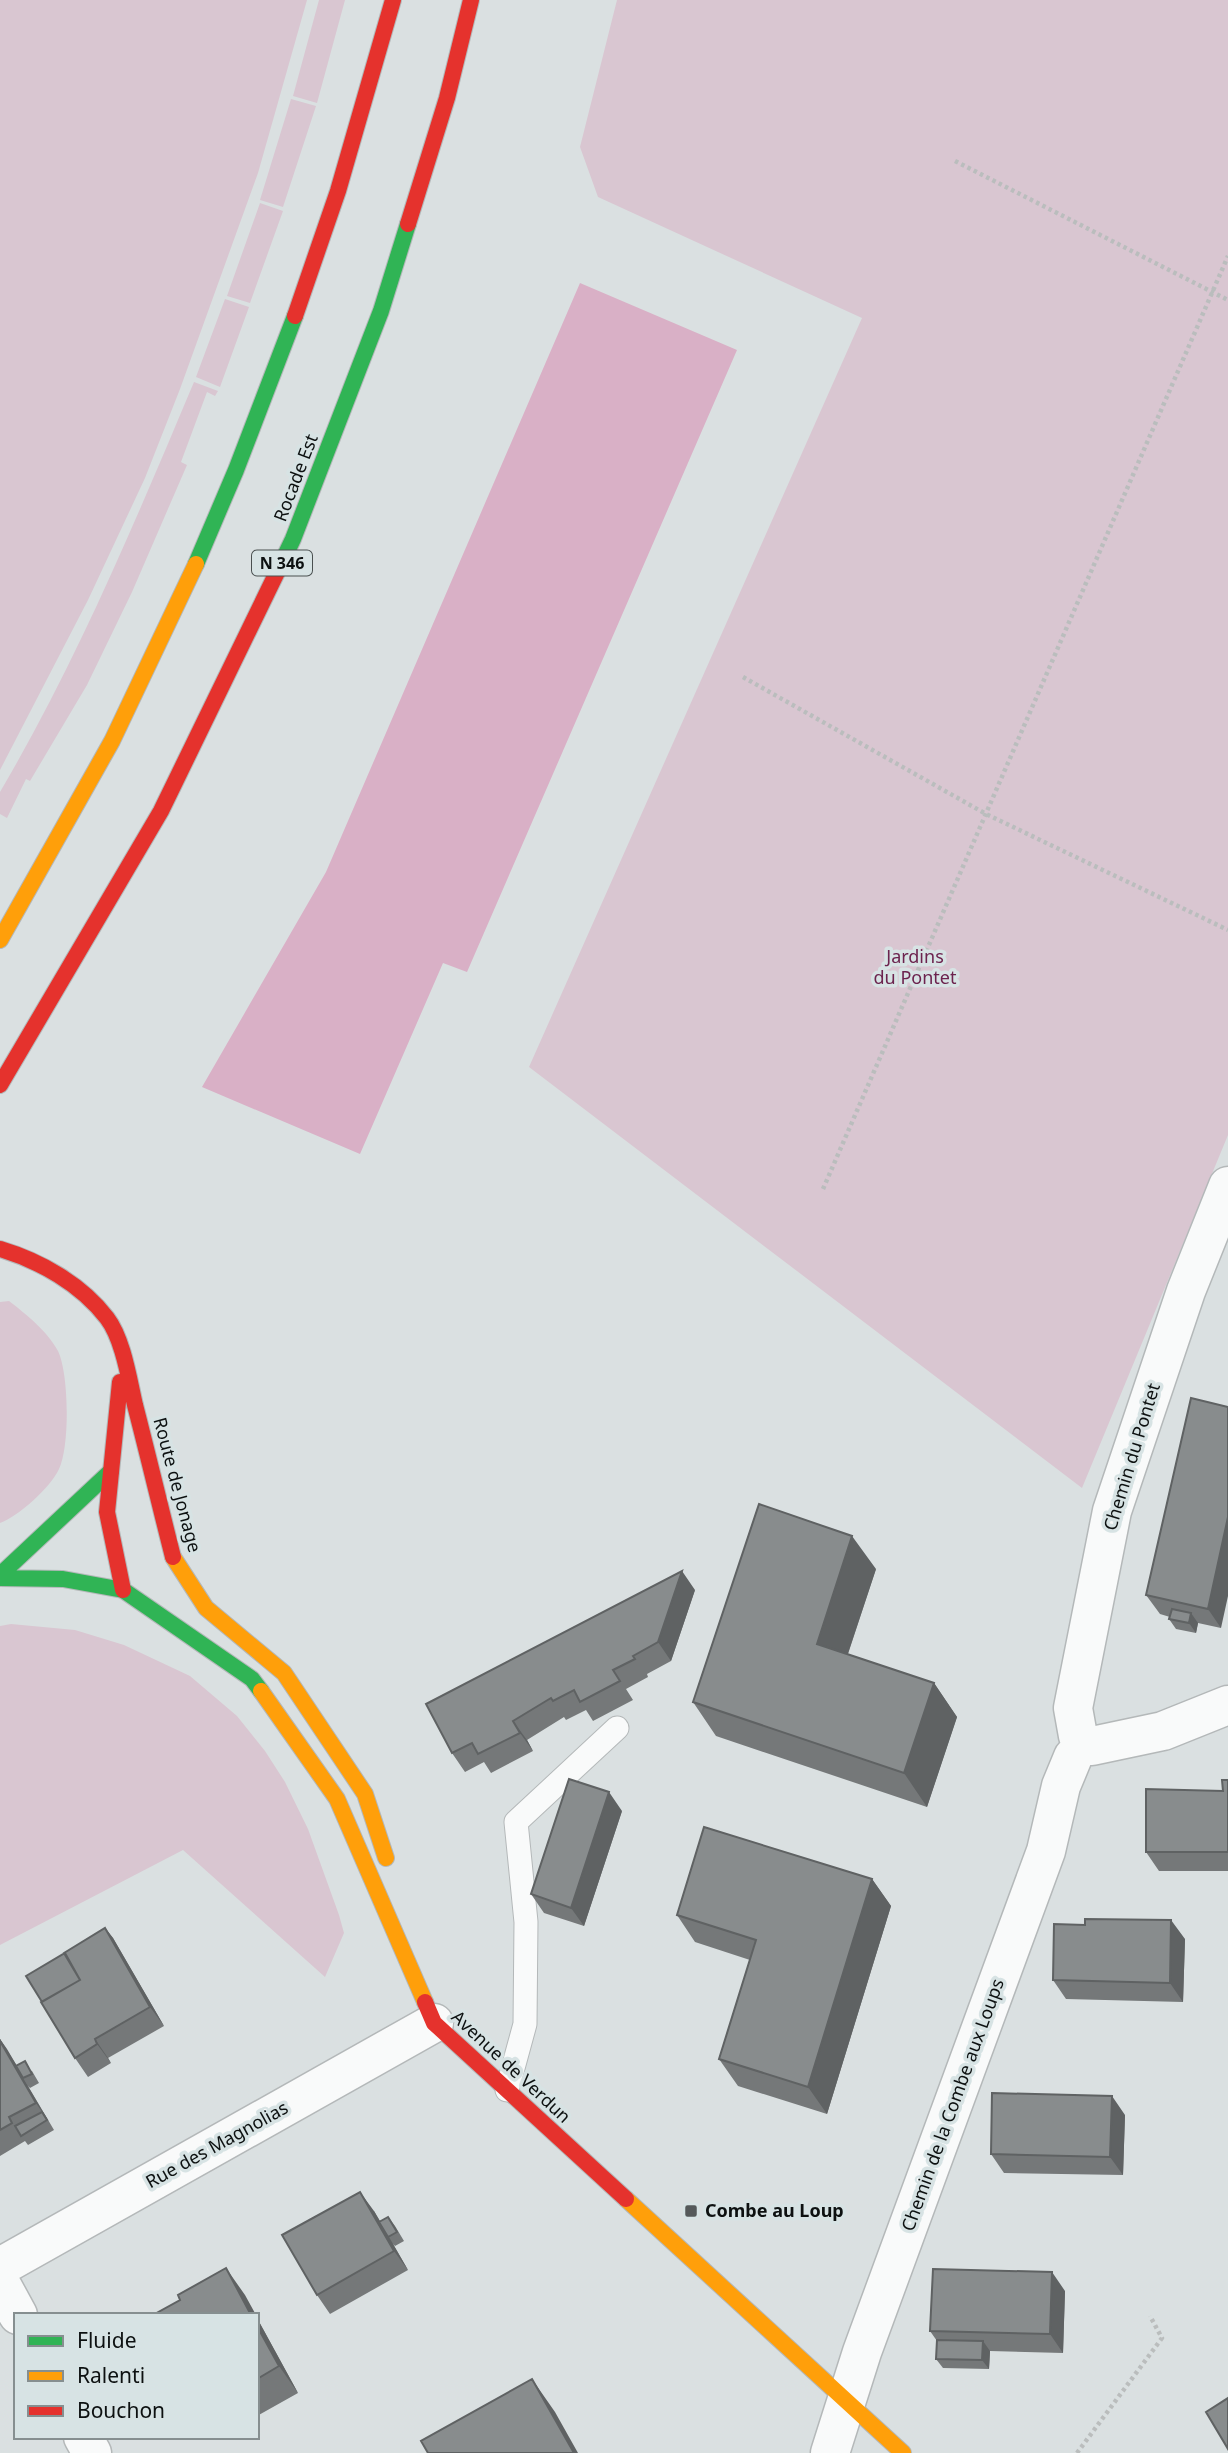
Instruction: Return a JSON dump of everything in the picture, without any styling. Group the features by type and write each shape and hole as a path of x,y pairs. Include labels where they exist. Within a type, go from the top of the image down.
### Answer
{"main road":[{"path":"0,940 111,742 219,516 307,289 373,78 393,0"},
{"name":"Rocade Est","path":"0,1085 161,811 293,540 381,311 447,98 471,0"},
{"name":"Route de Jonage","path":"0,1249 24,1256 68,1281 89,1298 109,1320 123,1355 173,1557 206,1608 284,1673 365,1794 390,1872"},
{"name":"Route de Jonage","path":"123,1355 107,1512 123,1590"},
{"path":"0,1576 111,1471"},
{"path":"0,1576 63,1578 123,1590"},
{"name":"Avenue de Verdun","path":"123,1590 252,1679 337,1799 434,2024 903,2453"},
{"path":"397,1898 411,1972"}],"street":[{"name":"Chemin du Pontet","path":"1081,1746 1073,1708 1112,1511 1186,1291 1228,1186"},
{"path":"1081,1746 1163,1731 1228,1704"},
{"name":"Chemin de la Combe aux Loups","path":"830,2453 846,2402 1046,1851 1061,1786 1081,1746"},
{"name":"Rue des Magnolias","path":"0,2267 434,2024"},
{"path":"0,2282 17,2313"}],"lane":[{"path":"507,2090 525,2024 526,1922 516,1822 617,1728"}],"path":[{"path":"955,162 1228,300"},
{"path":"823,1189 1228,256"},
{"path":"743,677 986,814 1228,930"},
{"path":"1077,2453 1162,2339 1150,2316"}],"green space":[{"path":"0,0 307,0 258,173 145,478 88,600 0,770"},
{"path":"319,0 345,0 317,103 293,96"},
{"name":"Jardins du Pontet","path":"617,0 1228,0 1228,1135 1082,1488 529,1067 862,318 598,197 580,147"},
{"path":"291,99 316,106 283,207 260,200"},
{"path":"260,203 283,211 250,303 227,296"},
{"path":"225,299 249,307 220,387 196,377"},
{"path":"194,382 218,391 215,396 207,392 181,462 187,465 132,592 87,685 30,781 26,779 7,818 0,814 0,792 80,642"},
{"path":"9,1301 43,1330 58,1351 66,1392 66,1428 63,1458 55,1476 25,1508 0,1523 0,1302"},
{"path":"11,1624 75,1630 124,1645 190,1676 237,1716 285,1782 308,1829 339,1915 344,1933 325,1977 183,1850 0,1945 0,1626"}],"shaded area":[{"path":"580,283 737,350 467,972 443,963 360,1154 202,1087 326,872"}],"building":[{"path":"1191,1398 1228,1407 1228,1517 1208,1609 1146,1595"},
{"path":"759,1504 852,1536 817,1644 934,1683 904,1773 693,1702"},
{"path":"682,1571 658,1642 633,1656 635,1659 613,1670 620,1681 580,1702 574,1690 553,1701 551,1698 513,1721 520,1733 478,1754 472,1743 452,1753 426,1704"},
{"path":"1172,1609 1191,1613 1189,1623 1169,1619"},
{"path":"569,1779 609,1792 571,1908 531,1894"},
{"path":"1222,1780 1228,1780 1228,1852 1146,1852 1146,1789 1223,1791"},
{"path":"704,1827 872,1879 808,2087 719,2059 756,1940 677,1915"},
{"path":"1085,1919 1171,1920 1170,1983 1053,1980 1054,1924 1085,1925"},
{"path":"105,1928 150,2007 95,2039 97,2044 75,2058 41,2002 80,1980 64,1953"},
{"path":"65,1953 80,1980 42,2002 26,1976"},
{"path":"0,2041 36,2103 9,2117 12,2123 0,2130"},
{"path":"25,2061 32,2074 23,2078 16,2066"},
{"path":"992,2093 1112,2096 1110,2157 991,2154"},
{"path":"42,2112 47,2120 21,2136 15,2126"},
{"path":"360,2192 394,2251 317,2295 282,2235"},
{"path":"388,2217 397,2232 388,2237 379,2222"},
{"path":"226,2268 250,2313 157,2313 180,2300 178,2295"},
{"path":"933,2269 1052,2272 1050,2334 930,2331"},
{"path":"259,2330 279,2366 259,2378"},
{"path":"937,2340 983,2341 982,2360 936,2359"},
{"path":"532,2379 574,2453 428,2453 421,2441"},
{"path":"1228,2398 1228,2449 1206,2412"}],"traffic: fast":[{"path":"282,562 381,311 408,224"},
{"path":"196,564 236,470 295,316"},
{"path":"0,1575 111,1471"},
{"path":"0,1578 63,1579 123,1590 252,1679 261,1691"}],"traffic: slow":[{"path":"0,940 112,741 196,564"},
{"path":"173,1557 206,1608 284,1673 365,1794 386,1858"},
{"path":"261,1691 337,1799 425,2002"},
{"path":"626,2199 903,2453"}],"traffic: jam":[{"path":"295,316 338,191 393,0"},
{"path":"408,224 447,98 471,0"},
{"path":"0,1085 161,811 282,562"},
{"path":"0,1249 59,1275 97,1306 113,1327 125,1360 173,1557"},
{"path":"120,1382 107,1512 123,1590"},
{"path":"425,2002 434,2023 626,2199"}],"place":[{"name":"Combe au Loup","path":"691,2211"}]}
